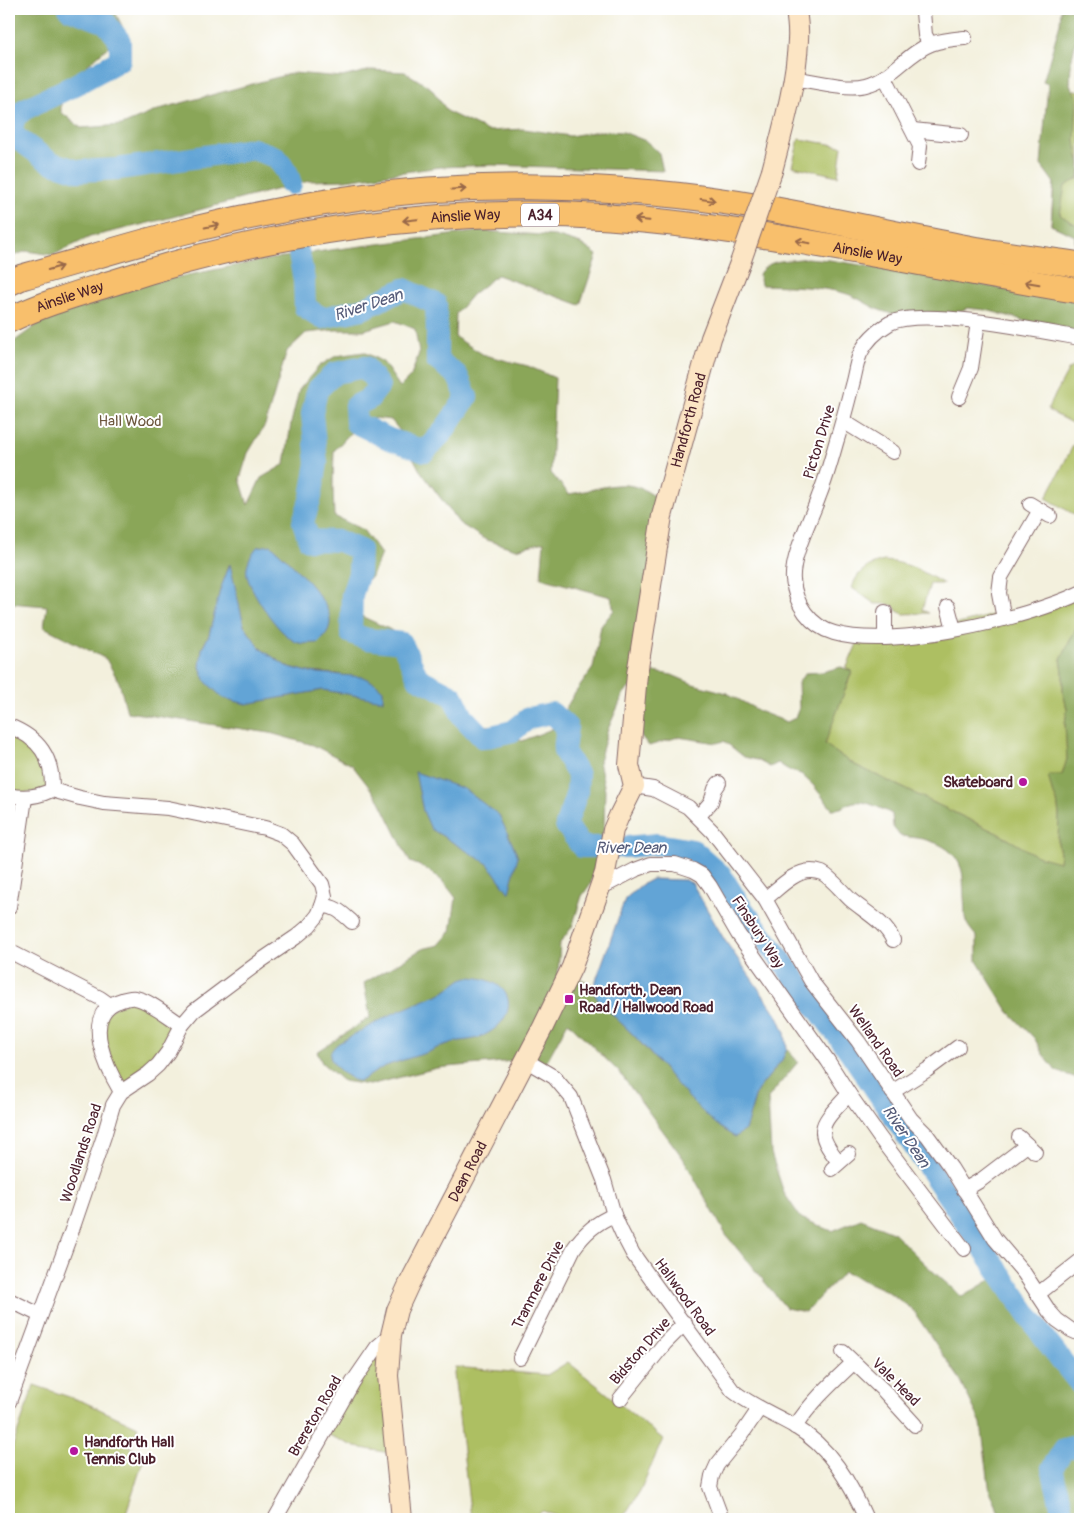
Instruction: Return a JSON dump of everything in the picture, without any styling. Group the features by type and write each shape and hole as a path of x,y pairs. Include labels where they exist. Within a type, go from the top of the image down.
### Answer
{"highway":[{"name":"Ainslie Way","path":"9,283 22,277 176,233 270,213 357,198 425,190 492,187 551,187 656,193 772,210 970,248 1080,265"},
{"name":"Ainslie Way","path":"9,320 35,308 132,276 226,249 371,224 429,218 493,216 551,215 608,217 730,230 1080,292"}],"main road":[{"name":"Handforth Road","path":"634,786 629,765 637,674 662,516 711,338 740,264 772,171 794,78 798,40 796,9"},
{"name":"Dean Road","path":"402,1519 388,1376 391,1335 397,1310 572,967 603,878 618,816 634,786"}],"street":[{"path":"923,12 925,35 930,44"},
{"path":"794,78 853,86 866,85 885,77 930,44 965,38"},
{"path":"885,77 920,146 918,164"},
{"path":"913,130 961,135"},
{"name":"Picton Drive","path":"1080,338 978,322 936,318 901,320 883,328 866,344 860,355 843,421 820,494 796,554 792,570 796,597 805,614 826,630 844,635 911,636 954,629 1046,608 1080,593"},
{"path":"958,397 966,384 972,368 978,322"},
{"path":"843,421 893,452"},
{"path":"1004,619 998,592 1001,577 1040,510"},
{"path":"948,607 954,629"},
{"path":"885,612 885,637"},
{"path":"9,726 19,730 47,755 52,777 52,790"},
{"path":"699,816 711,802 715,789 719,784"},
{"name":"Welland Road","path":"634,786 653,789 688,807 699,816 718,838 765,899 812,982 848,1027 911,1119 939,1150 995,1239 1024,1273 1057,1320 1080,1334"},
{"path":"9,795 25,798 40,796 52,790 104,803 177,810 265,828 281,834 293,844 322,884 325,896 322,906 329,906 339,911 352,922"},
{"path":"9,907 25,798"},
{"name":"Finsbury Way","path":"603,878 608,884 635,870 652,864 675,864 702,875 738,934 828,1061 849,1094 964,1249"},
{"path":"765,899 802,872 812,870 821,872 890,933 893,940"},
{"name":"Woodlands Road","path":"9,1402 72,1230 113,1104 121,1092 158,1065 168,1052 182,1025 194,1011 296,937 318,915 322,906"},
{"path":"9,950 110,1005"},
{"path":"121,1092 111,1075 99,1036 100,1023 110,1005 122,1000 139,999 182,1025"},
{"path":"892,1092 927,1070 958,1047"},
{"name":"Hallwood Road","path":"525,1060 554,1078 571,1097 604,1180 614,1215 633,1254 733,1391 745,1401 795,1427 818,1444 832,1458 856,1497 866,1519"},
{"path":"840,1162 828,1148 823,1138 823,1130 825,1121 849,1094"},
{"path":"964,1190 988,1175 1027,1144"},
{"name":"Tranmere Drive","path":"520,1358 574,1248 582,1236 592,1227 614,1215"},
{"path":"1038,1294 1080,1261"},
{"path":"9,1300 40,1315"},
{"name":"Bidston Drive","path":"620,1399 665,1343 685,1323"},
{"name":"Brereton Road","path":"275,1519 353,1382 377,1347 391,1335"},
{"name":"Vale Head","path":"843,1352 884,1391 915,1425"},
{"name":"Vale Head","path":"795,1427 804,1413 853,1363"},
{"path":"720,1514 710,1487 712,1476 717,1465 759,1409"}],"green space":[{"path":"9,9 110,9 115,12 125,32 61,88 61,112 81,128 122,125 163,108 293,73 342,77 371,70 405,72 431,88 448,112 488,131 524,129 570,136 599,131 623,132 646,141 659,153 663,171 492,165 441,167 345,180 309,181 90,237 53,255 26,251 9,258"},
{"path":"1061,9 1080,9 1080,20 1071,63 1070,85 1077,97 1075,140 1080,163 1079,178 1065,186 1060,215 1080,227 1080,257 1075,248 1075,236 1051,225 1054,183 1041,165 1048,84 1043,82 1060,23"},
{"path":"1060,87 1080,91 1080,236 1051,225"},
{"path":"799,139 842,146 838,176 792,166"},
{"name":"Hall Wood","path":"482,231 555,236 581,244 597,255 580,305 497,275 472,295 456,314 455,337 484,355 528,366 555,378 551,473 569,494 608,486 630,485 652,495 665,505 636,682 624,693 608,729 599,761 605,790 604,828 591,883 582,896 572,927 560,943 558,975 583,980 594,986 595,995 600,1002 637,1039 696,1105 728,1133 745,1130 757,1091 782,1060 787,1049 798,1062 768,1098 771,1153 784,1193 801,1218 832,1231 861,1219 893,1232 962,1297 1000,1274 1016,1286 1080,1376 1080,1519 1002,1519 990,1493 981,1423 959,1378 912,1309 887,1291 844,1272 805,1312 786,1308 726,1235 683,1158 619,1072 568,1022 542,1070 525,1060 437,1068 369,1085 343,1081 322,1063 317,1052 370,1017 364,983 422,949 439,945 451,931 456,898 436,876 425,868 410,862 380,801 352,765 313,745 270,733 127,712 119,682 106,659 44,627 47,606 9,603 9,346 38,324 144,284 258,261","holes":["395,321 415,329 419,353 411,376 400,387 383,362 364,352 336,356 319,366 299,390 291,423 285,464 261,478 248,505 240,479 248,453 265,425 287,351 306,333 364,330","375,418 391,420 400,431 419,469 459,523 486,540 516,549 544,542 541,578 611,597 614,610 601,626 593,668 573,696 554,728 522,741 493,726 476,725 445,704 407,641 389,629 359,615 344,599 342,590 371,578 381,554 363,530 334,516 334,451 353,430","229,565 244,626 261,649 286,666 308,672 338,674 383,699 323,690 280,697 202,649 209,635"]},
{"path":"806,258 830,260 1080,301 1080,338 1036,331 1023,320 986,310 967,308 959,312 954,320 910,317 885,312 849,295 834,291 761,285 759,274 768,265 780,261"},
{"path":"1076,367 1080,378 1080,518 1046,498 1079,434 1079,427 1049,411 1048,408 1069,369"},
{"path":"884,561 901,563 944,584 930,584 922,610 929,613 904,614 897,611 894,606 875,604 852,588 860,573 873,564"},
{"path":"1080,593 1080,620 1061,659 1063,692 1067,709 1065,724 1067,759 1062,775 1049,776 1059,814 1059,863 1037,856 1001,835 855,765 824,744 852,672 846,669 857,644 863,636 911,636"},
{"path":"1080,620 1080,1079 1056,1071 1042,1053 1035,1039 1008,1011 977,961 977,937 965,919 962,871 957,859 951,852 927,840 900,836 893,827 892,814 874,805 854,802 832,809 813,785 801,774 790,771 778,763 770,767 757,760 744,757 724,741 717,743 678,737 649,746 641,736 646,681 654,672 672,675 693,684 727,693 761,712 787,722 795,718 799,708 798,683 805,673 822,672 841,667 852,671 825,744 855,765 1001,835 1037,856 1059,862 1059,814 1057,801 1048,775 1062,775 1067,759 1065,724 1067,709 1063,692 1061,659"},
{"path":"9,726 35,743 52,790 9,795"},
{"path":"134,998 182,1025 168,1052 121,1092 100,1023 104,1013"},
{"path":"391,1335 395,1454 356,1447 324,1433"},
{"path":"568,1362 663,1439 640,1491 622,1519 606,1514 603,1519 565,1519 543,1511 528,1519 471,1519 454,1374 455,1367 547,1375"},
{"name":"Handforth Hall Tennis Club","path":"34,1385 84,1402 138,1427 130,1447 145,1455 124,1519 10,1519 9,1457"}],"water":[{"path":"271,545 306,579 328,610 330,626 318,643 299,643 292,640 276,624 254,593 247,576 248,564 257,547"},
{"path":"230,564 244,626 261,649 286,666 308,672 363,677 375,683 383,690 383,700 323,690 246,704 223,698 206,682 200,667 202,649 209,635 220,590"},
{"path":"415,772 464,789 499,815 518,856 509,893 488,864 431,829 423,811"},
{"path":"652,879 685,880 692,883 724,939 779,1018 785,1033 787,1049 782,1060 757,1091 745,1130 735,1137 709,1118 697,1106 595,995 594,986 625,899 641,885"},
{"path":"468,977 491,981 500,987 507,996 508,1010 505,1017 490,1032 474,1039 457,1041 386,1066 360,1081 347,1076 333,1063 330,1055 333,1048 339,1043 394,1013 444,992"}],"waterway":[{"name":"River Dean","path":"69,9 106,23 120,41 120,60 73,86 25,109 15,117 11,131 18,139 50,162 78,171 118,169 253,149 276,157 287,172 291,184"},
{"name":"River Dean","path":"299,254 304,280 305,307 322,318 362,309 404,289 436,304 437,360 457,375 467,397 442,433 425,451 389,439 356,423 355,406 369,399 379,386 365,367 335,373 317,390 312,414 317,463 311,497 303,522 309,540 339,541 360,550 359,573 352,595 351,633 367,639 402,643 418,678 453,696 463,717 483,738 513,731 529,718 552,713 567,727 564,751 578,775 577,792 566,825 582,847 626,847 657,844 693,850 721,875 739,904 850,1052 1044,1338 1080,1384"},
{"name":"River Dean","path":"1064,1519 1052,1468 1064,1449 1080,1445"}],"place":[{"name":"Skateboard","path":"1023,782"},
{"name":"Handforth, Dean Road / Hallwood Road","path":"569,999"},
{"name":"Handforth Hall Tennis Club","path":"74,1451"}]}
